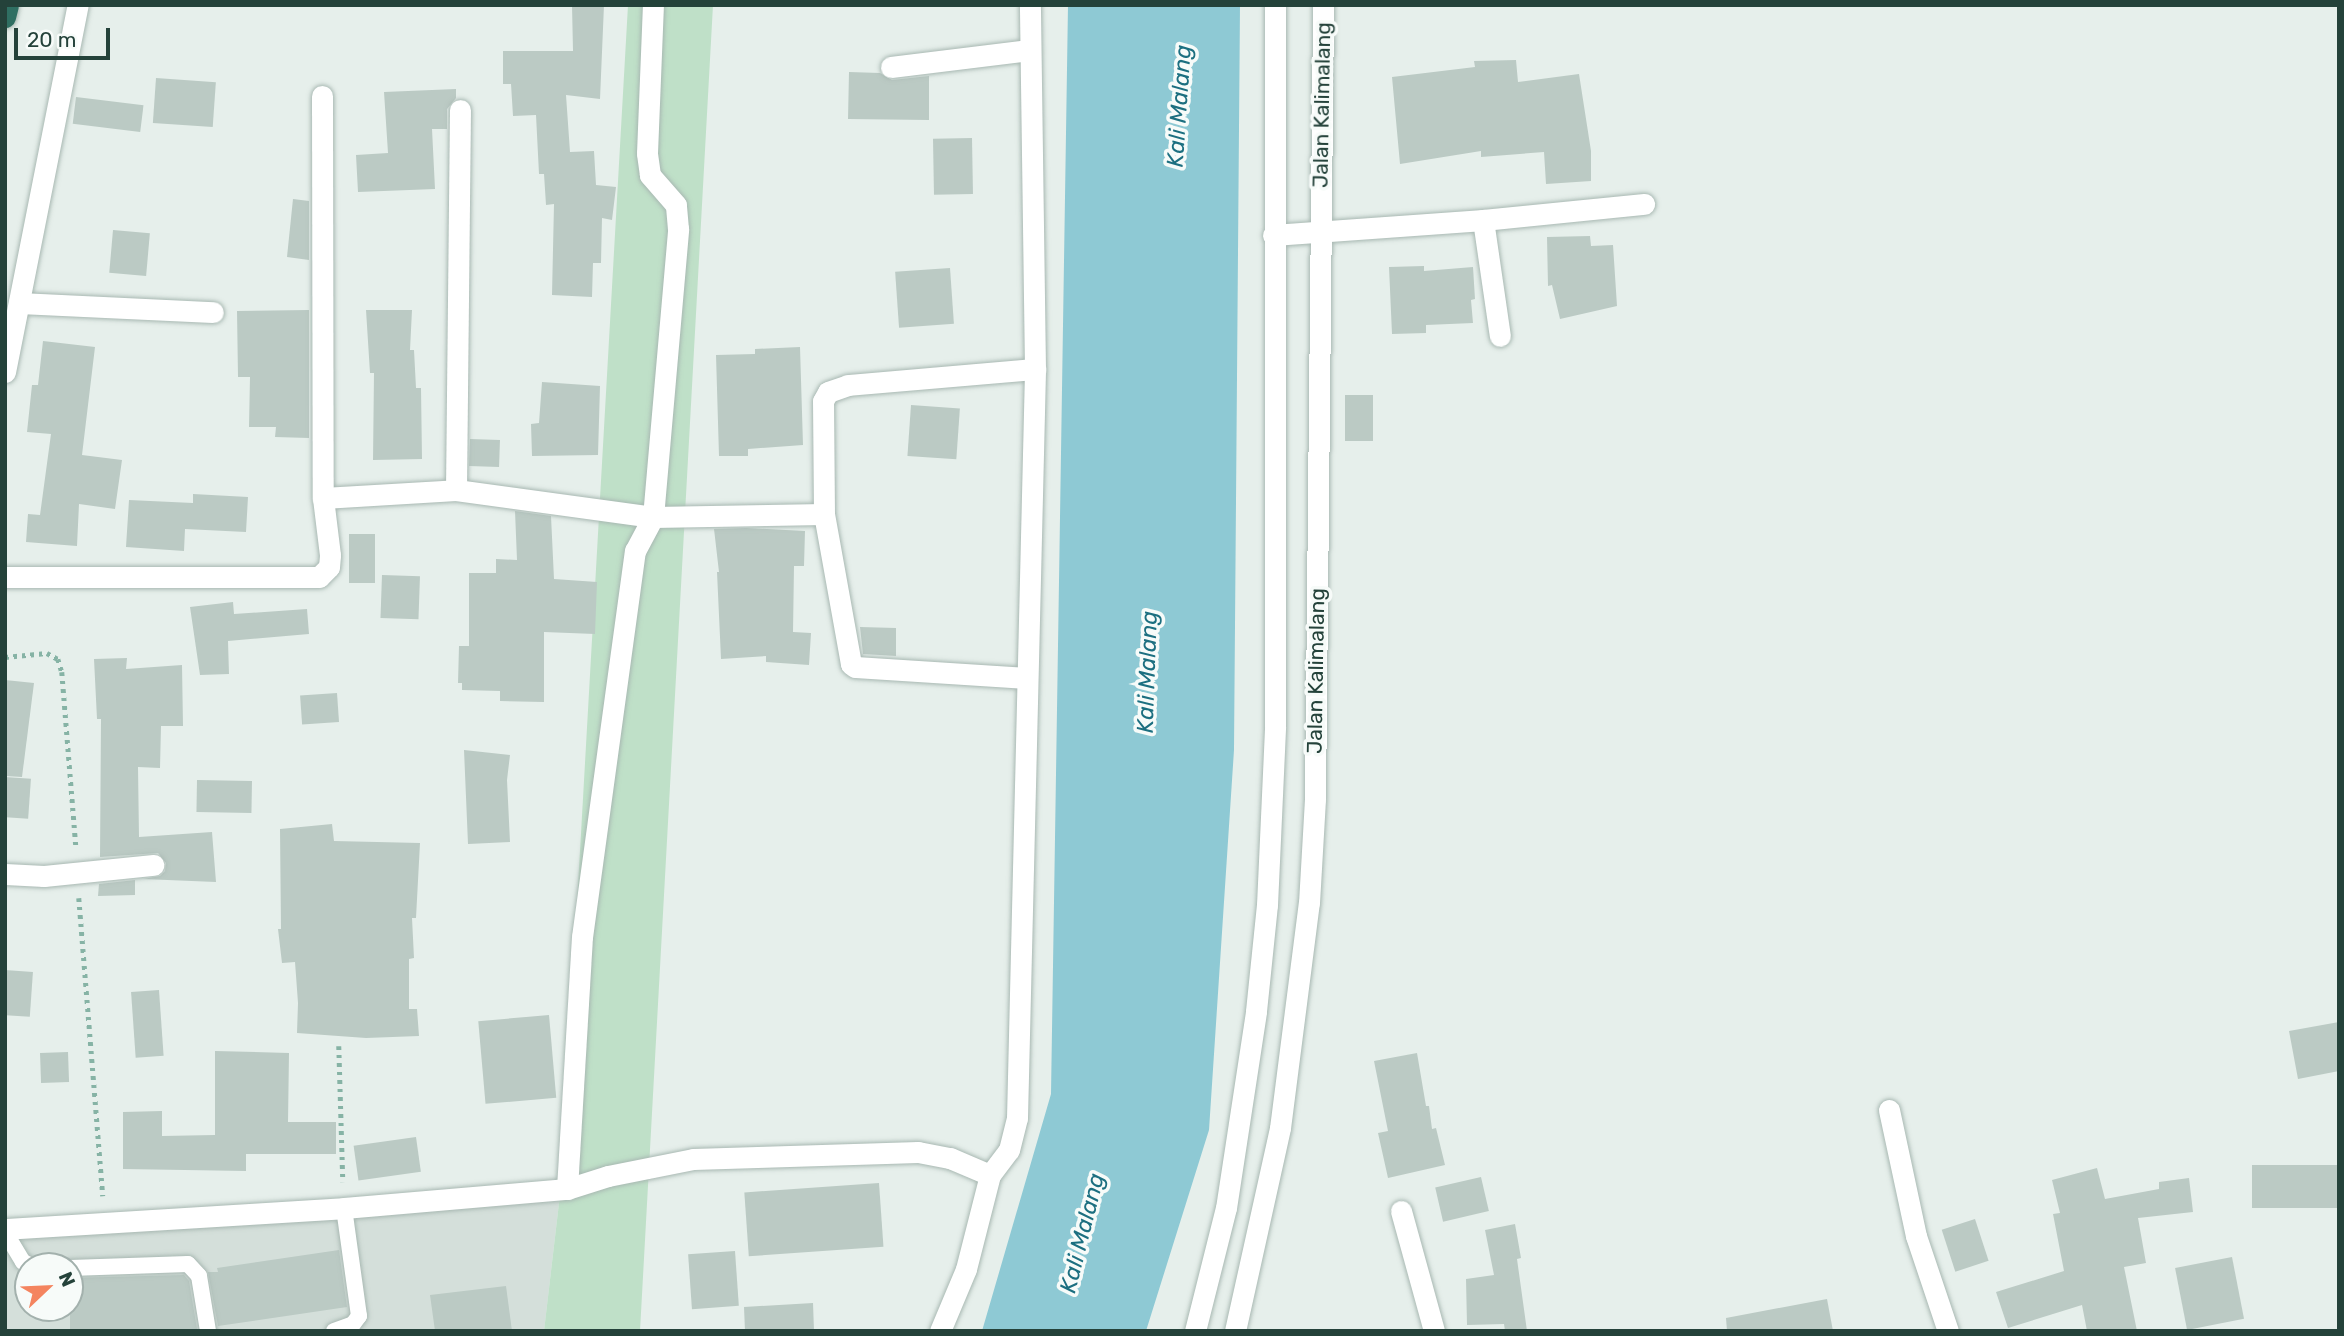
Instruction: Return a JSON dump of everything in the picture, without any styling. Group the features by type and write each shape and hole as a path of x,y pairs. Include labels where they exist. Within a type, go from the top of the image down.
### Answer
{"highway":[{"path":"5,17 8,5"}],"street":[{"path":"5,372 78,5"},
{"path":"567,1189 582,937 635,551 653,517 678,216 669,194 650,175 647,153 653,5"},
{"path":"940,1331 966,1269 990,1175 1009,1150 1017,1118 1035,369 1030,5"},
{"name":"Jalan Kalimalang","path":"1195,1331 1226,1208 1256,1011 1267,905 1275,726 1275,5"},
{"name":"Jalan Kalimalang","path":"1235,1331 1280,1128 1309,903 1315,799 1323,5"},
{"path":"891,67 1029,50"},
{"path":"5,578 319,577 329,567 323,498 322,96"},
{"path":"456,491 460,110"},
{"path":"1273,235 1483,220 1644,204"},
{"path":"1483,220 1500,336"},
{"path":"19,303 213,312"},
{"path":"1027,678 855,667 849,659 824,514 823,401 828,392 848,385 1035,369"},
{"path":"323,498 456,491 653,517 824,514"},
{"path":"5,874 44,876 153,865"},
{"path":"1889,1110 1916,1237 1948,1331"},
{"path":"5,1230 108,1221 344,1208 567,1189 608,1176 693,1159 918,1152 950,1158 990,1175"},
{"path":"1401,1211 1434,1331"}],"lane":[{"path":"334,1331 353,1324 359,1316 344,1208"},
{"path":"5,1230 17,1252"},
{"path":"84,1268 188,1264 199,1276 208,1331"}],"path":[{"path":"5,657 47,653 58,659 62,671 100,1182 108,1221"},
{"path":"339,1046 344,1208"}],"shaded area":[{"path":"561,1186 544,1331 5,1331 5,1221"}],"green space":[{"path":"628,5 713,5 640,1331 544,1331 561,1186"}],"water":[{"name":"Kali Malang","path":"1068,5 1240,5 1234,750 1209,1130 1146,1331 982,1331 1051,1094"}],"building":[{"path":"572,5 604,5 600,99 566,95 570,152 594,151 596,185 616,187 612,220 602,218 601,263 593,263 592,297 552,295 554,204 546,205 544,174 539,174 536,115 513,116 511,84 503,84 503,51 573,51"},
{"path":"1516,60 1518,82 1579,74 1591,151 1591,181 1546,184 1544,152 1481,157 1481,151 1400,164 1392,77 1475,67 1474,61"},
{"path":"849,72 880,73 892,80 929,76 929,120 848,119"},
{"path":"156,78 216,82 213,127 153,123"},
{"path":"456,89 456,98 447,109 447,129 432,129 435,189 358,192 356,155 388,153 384,92"},
{"path":"76,97 143,105 140,132 73,124"},
{"path":"972,138 973,194 934,195 933,139"},
{"path":"293,199 309,201 309,260 287,257"},
{"path":"113,230 150,233 146,276 109,273"},
{"path":"1590,236 1591,246 1613,245 1617,306 1560,319 1552,285 1548,286 1547,237"},
{"path":"1424,266 1424,271 1473,267 1473,323 1426,325 1426,333 1392,334 1389,267"},
{"path":"950,268 954,324 899,328 895,272"},
{"path":"309,310 309,438 275,437 276,427 249,427 250,377 238,377 237,311"},
{"path":"366,310 412,310 410,350 414,350 416,388 421,388 422,459 373,460 374,373 370,373"},
{"path":"43,341 95,347 82,455 122,460 115,509 79,504 77,546 26,542 28,514 40,515 51,434 27,432 32,385 38,385"},
{"path":"800,347 803,445 748,449 748,456 719,456 716,355 755,354 755,349"},
{"path":"542,382 600,386 598,455 532,456 531,424 539,423"},
{"path":"1345,395 1373,395 1373,441 1345,441"},
{"path":"911,405 960,408 956,459 907,456"},
{"path":"470,439 500,440 499,467 469,466"},
{"path":"193,494 248,497 246,532 185,529 184,551 126,547 129,500 193,503"},
{"path":"515,511 551,516 554,579 597,582 595,634 544,632 544,702 500,701 500,691 462,690 462,683 458,683 459,646 469,646 469,573 496,573 496,559 517,560"},
{"path":"714,529 805,531 804,566 794,566 793,632 811,633 809,665 766,662 766,656 721,659 719,572"},
{"path":"349,534 375,534 375,583 349,583"},
{"path":"382,575 420,576 418,619 380,618"},
{"path":"233,602 234,614 307,609 309,634 228,641 229,674 200,675 190,607"},
{"path":"860,627 896,628 896,656 863,654"},
{"path":"127,658 126,669 182,665 183,726 161,726 160,768 138,767 139,837 212,832 216,882 143,879 160,876 165,871 166,863 158,853 100,857 101,719 97,719 94,659"},
{"path":"5,680 34,683 22,777 5,776"},
{"path":"337,693 339,722 302,725 300,696"},
{"path":"464,750 510,755 507,780 510,842 468,844"},
{"path":"5,777 31,779 28,819 5,817"},
{"path":"197,780 252,781 251,813 196,812"},
{"path":"332,824 334,841 420,843 416,918 412,918 414,958 409,959 409,1009 417,1009 419,1036 366,1038 297,1033 295,962 282,963 278,929 281,929 280,829"},
{"path":"135,880 135,895 98,896 99,884"},
{"path":"5,970 33,972 30,1017 5,1015"},
{"path":"159,990 164,1056 136,1058 131,992"},
{"path":"549,1015 556,1098 486,1104 478,1021"},
{"path":"2339,1022 2339,1071 2298,1079 2289,1031"},
{"path":"215,1051 289,1053 288,1122 336,1122 336,1154 246,1154 246,1171 123,1169 123,1112 162,1111 162,1136 215,1135"},
{"path":"68,1052 69,1082 41,1083 40,1053"},
{"path":"1417,1053 1426,1106 1429,1106 1432,1129 1436,1128 1445,1165 1388,1178 1378,1133 1388,1131 1374,1061"},
{"path":"416,1137 421,1172 358,1180 354,1146"},
{"path":"2252,1165 2339,1165 2339,1208 2252,1208"},
{"path":"2097,1168 2105,1199 2159,1189 2159,1182 2189,1178 2193,1212 2138,1218 2146,1263 2124,1267 2137,1331 2087,1331 2082,1305 2008,1328 1996,1292 2064,1271 2053,1214 2060,1213 2052,1180"},
{"path":"1481,1177 1489,1211 1443,1222 1435,1188"},
{"path":"879,1183 883,1247 749,1256 744,1192"},
{"path":"1975,1219 1989,1261 1955,1272 1942,1230"},
{"path":"1515,1224 1521,1258 1517,1259 1527,1331 1505,1331 1504,1324 1467,1325 1466,1279 1494,1275 1485,1230"},
{"path":"339,1250 347,1307 218,1326 208,1272 218,1272 217,1268"},
{"path":"735,1251 739,1306 692,1309 688,1254"},
{"path":"2232,1257 2244,1319 2187,1330 2175,1268"},
{"path":"184,1275 189,1281 197,1329 70,1331 70,1322 84,1322 84,1278"},
{"path":"506,1286 512,1331 435,1331 430,1295"},
{"path":"1827,1299 1833,1331 1727,1331 1726,1318"},
{"path":"813,1303 814,1331 745,1331 744,1307"}]}
